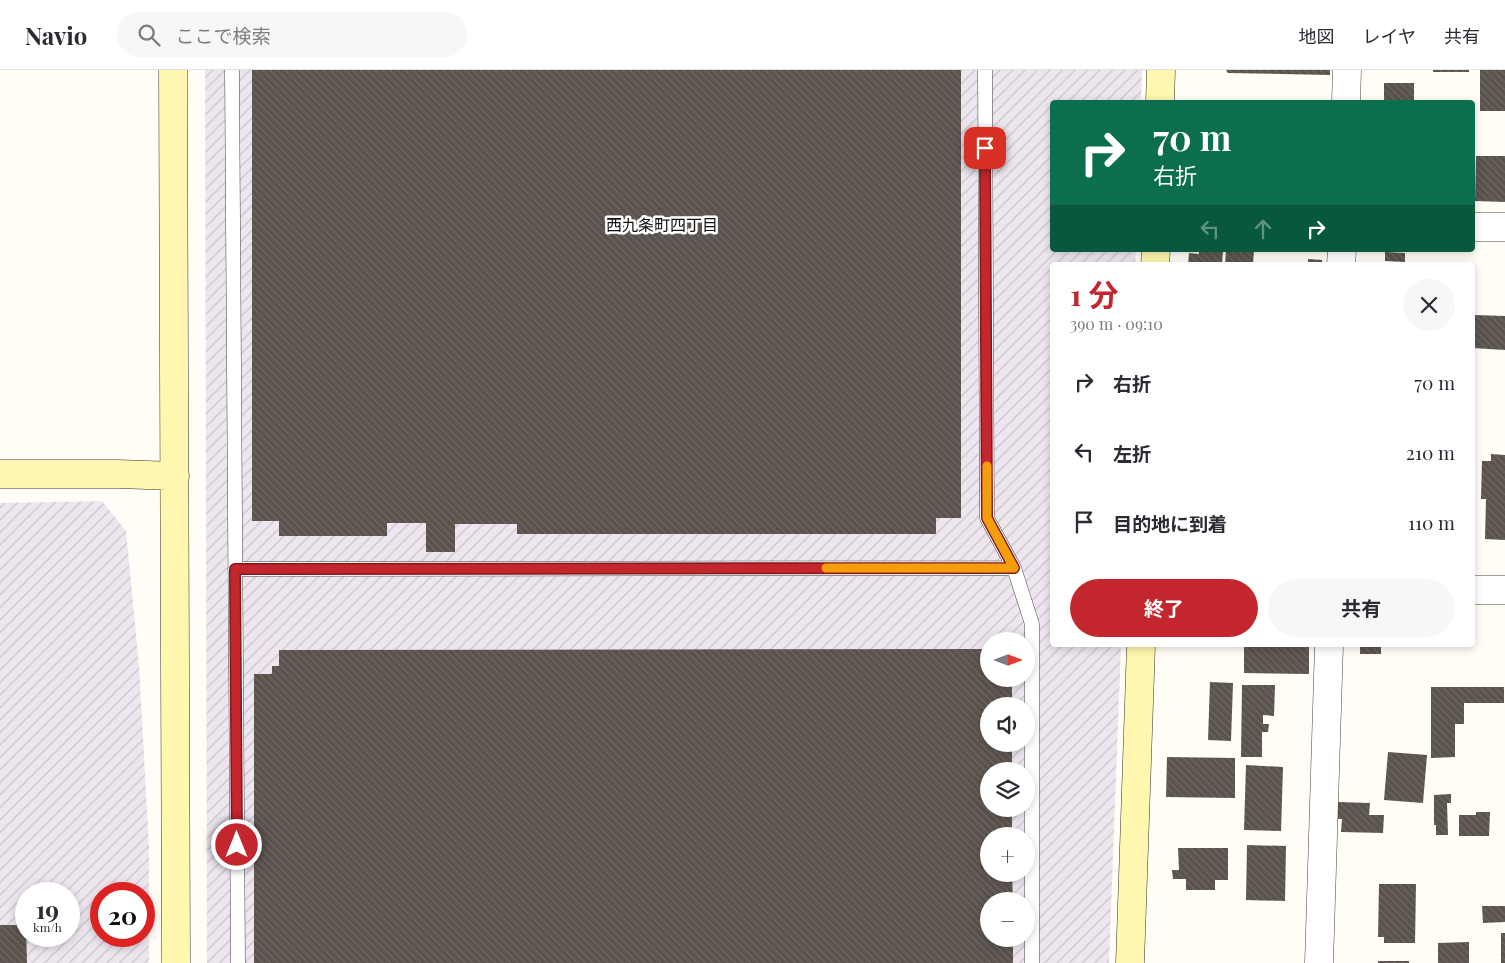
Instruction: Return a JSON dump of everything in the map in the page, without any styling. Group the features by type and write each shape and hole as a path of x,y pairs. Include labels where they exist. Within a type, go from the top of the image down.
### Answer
{"street":[{"path":"173,70 176,963"},
{"path":"1160,100 1161,70"},
{"path":"1346,100 1347,70"},
{"path":"1475,227 1505,227"},
{"path":"0,474 175,476"},
{"path":"1475,590 1505,590"},
{"path":"1130,963 1140,647"},
{"path":"1319,963 1329,647"}],"lane":[{"path":"232,70 238,963"},
{"path":"985,70 987,518 1014,568 1032,624 1032,963"},
{"path":"235,569 1014,568"}],"shaded area":[{"path":"205,70 1142,70 1141,100 1050,100 1050,252 1136,252 1135,262 1050,262 1050,647 1121,647 1109,963 207,963"},
{"path":"102,501 126,531 139,665 149,847 149,882 90,882 90,947 149,947 149,963 0,963 0,503"}],"building":[{"path":"252,70 961,70 961,518 936,518 936,534 517,534 517,524 455,524 455,552 426,552 426,523 387,523 387,536 279,536 279,521 252,521"},
{"path":"1226,70 1330,70 1330,75 1228,73"},
{"path":"1433,70 1469,70 1469,72 1433,72"},
{"path":"1480,70 1505,70 1505,111 1480,111"},
{"path":"1384,83 1414,83 1414,100 1384,100"},
{"path":"1476,156 1505,156 1505,202 1475,201"},
{"path":"1199,252 1223,252 1222,262 1188,262 1189,253 1199,254"},
{"path":"1226,252 1254,252 1253,262 1225,262"},
{"path":"1385,252 1405,253 1405,262 1385,261"},
{"path":"1308,259 1322,260 1322,262 1308,262"},
{"path":"1475,315 1505,316 1505,350 1475,348"},
{"path":"1491,454 1505,455 1505,540 1485,539 1486,499 1481,499 1482,461 1491,461"},
{"path":"1244,647 1309,647 1309,674 1244,673"},
{"path":"1360,647 1381,647 1381,654 1360,654"},
{"path":"980,649 980,688 1012,688 1012,697 980,697 980,752 1012,752 1012,762 980,762 980,817 1012,817 1012,827 980,827 980,882 1012,882 1013,892 980,892 980,947 1013,947 1013,963 254,963 254,674 272,674 272,666 279,666 279,650"},
{"path":"1210,682 1233,683 1231,741 1208,740"},
{"path":"1242,685 1275,685 1274,716 1263,715 1263,724 1269,724 1268,732 1262,732 1262,757 1241,757"},
{"path":"1431,687 1504,687 1504,703 1464,703 1464,724 1455,724 1455,757 1431,758"},
{"path":"1388,752 1427,755 1423,803 1384,800"},
{"path":"1167,757 1235,758 1235,798 1166,797"},
{"path":"1246,765 1283,767 1281,831 1244,830"},
{"path":"1451,794 1451,803 1447,803 1448,835 1436,835 1434,795"},
{"path":"1338,802 1370,803 1369,815 1384,815 1383,833 1341,832 1342,819 1337,819"},
{"path":"1476,812 1490,812 1489,836 1459,836 1459,815 1476,815"},
{"path":"1247,845 1286,846 1285,901 1246,900"},
{"path":"1178,848 1228,848 1228,880 1215,880 1215,890 1186,890 1186,879 1173,879 1172,870 1179,870"},
{"path":"1379,884 1416,884 1415,943 1384,943 1384,937 1378,937"},
{"path":"1482,906 1505,906 1505,922 1483,923"},
{"path":"0,925 15,925 15,947 27,947 27,963 0,963"},
{"path":"1501,933 1505,933 1505,963 1501,963"},
{"path":"1469,942 1469,963 1438,963 1438,943"},
{"path":"1378,961 1409,961 1409,963 1378,963"}],"slow traffic":[{"path":"826,568 1014,568 987,518 987,466"}],"district":[{"name":"西九条町四丁目","path":"662,224"}],"route":[{"path":"237,845 235,569 1014,568 987,518 985,148"}]}
